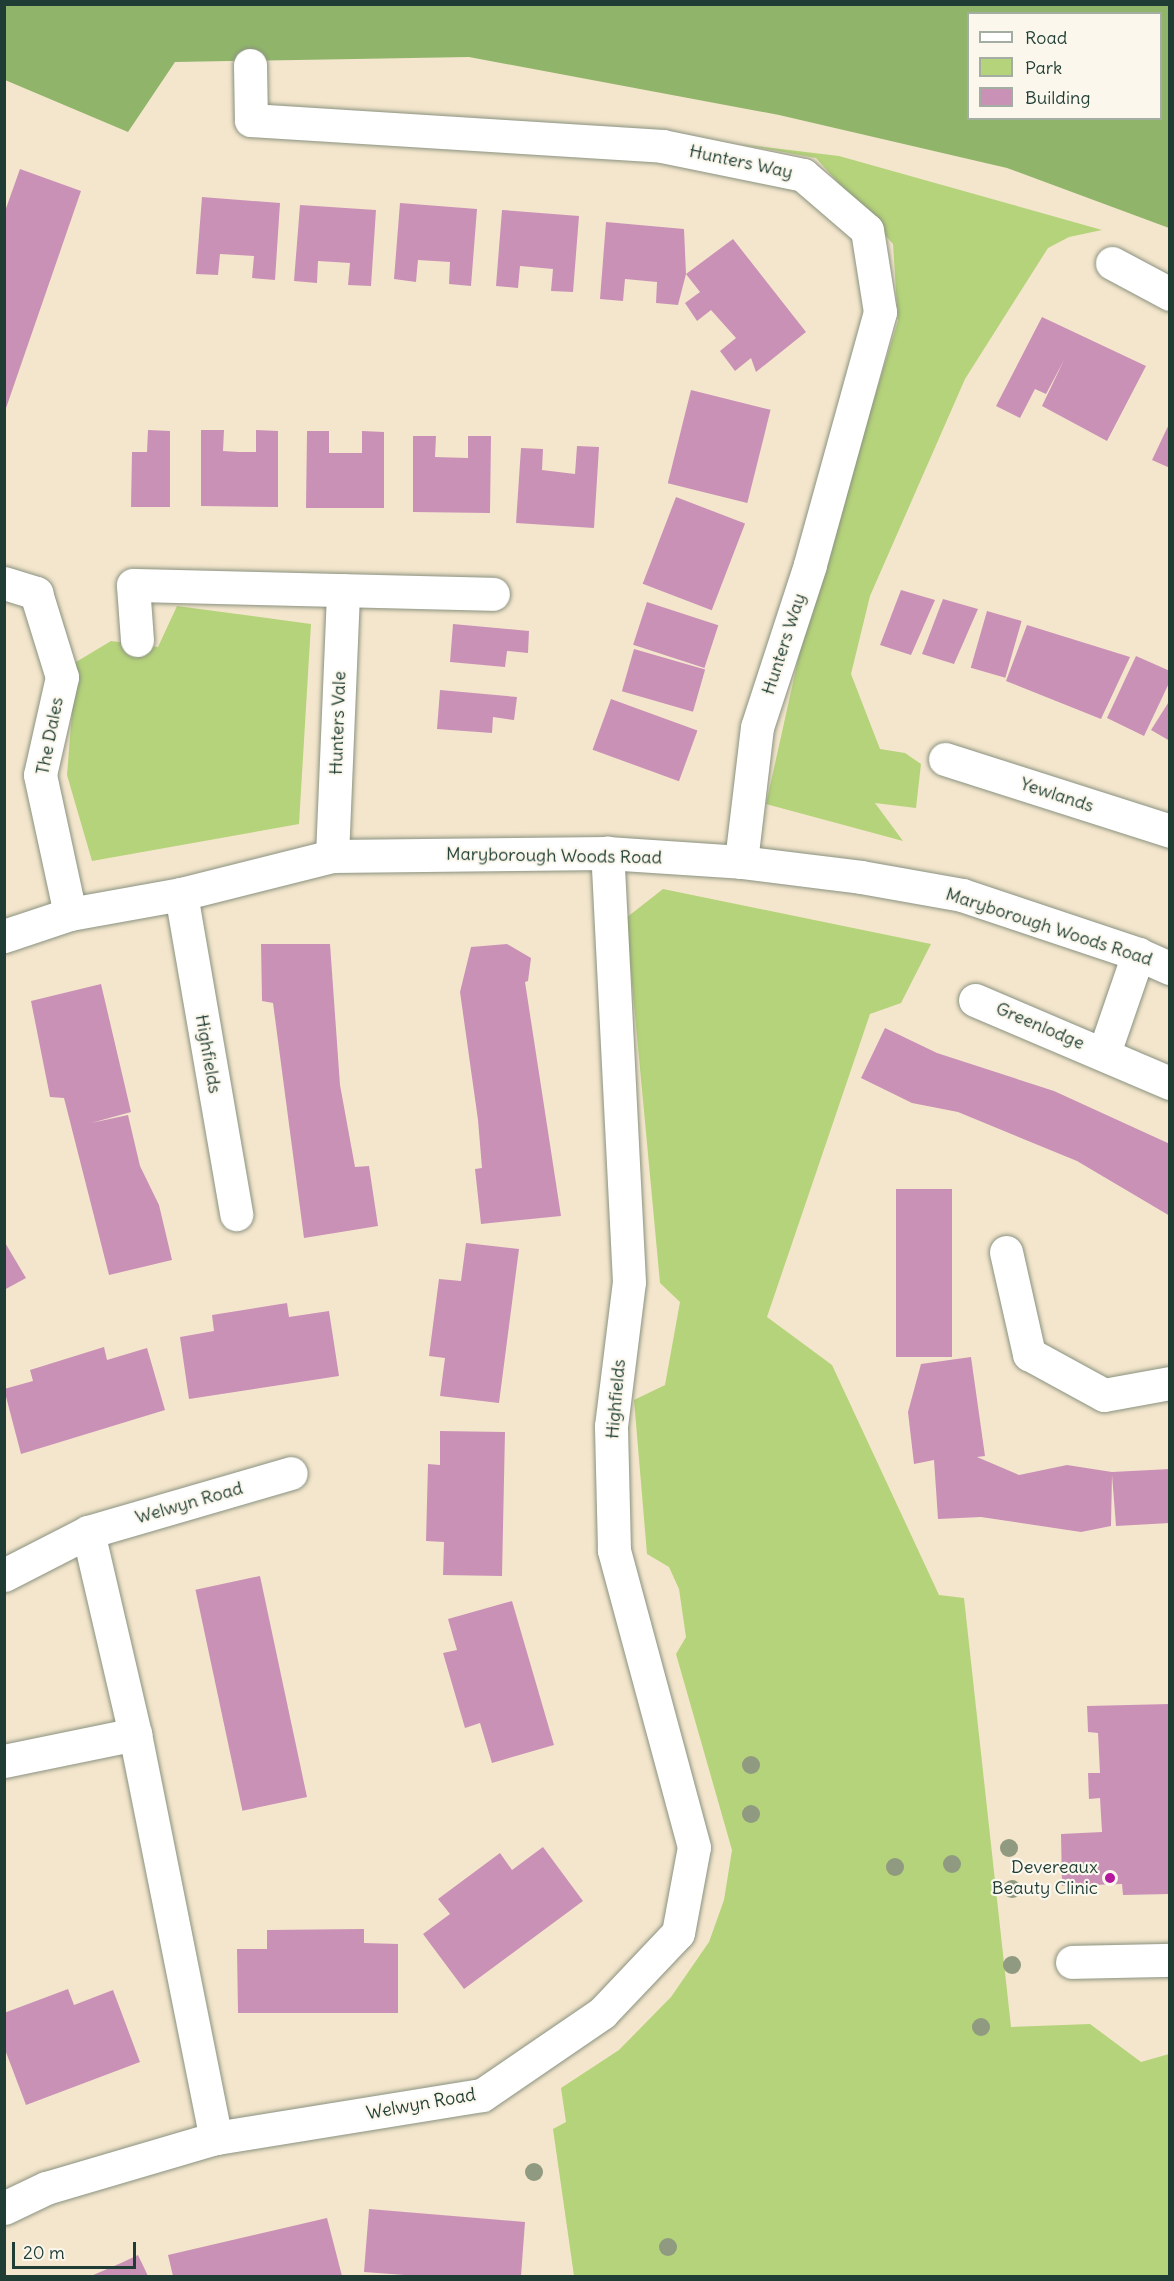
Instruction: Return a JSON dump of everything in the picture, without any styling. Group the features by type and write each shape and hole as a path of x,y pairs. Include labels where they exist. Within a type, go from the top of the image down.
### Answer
{"street":[{"name":"Hunters Way","path":"250,65 251,120 662,146 802,175 867,230 880,312 810,565 757,727 741,862"},
{"path":"1112,263 1170,294"},
{"name":"The Dales","path":"4,583 36,593 62,677 40,775 70,915"},
{"path":"137,640 133,585 493,594"},
{"name":"Hunters Vale","path":"332,856 343,590"},
{"name":"Yewlands","path":"945,759 1170,831"},
{"name":"Maryborough Woods Road","path":"4,936 70,915 181,894 332,856 607,853 741,862 861,877 962,895 1138,954 1170,968"},
{"name":"Highfields","path":"607,853 629,1282 610,1426 614,1550 694,1847 678,1933"},
{"name":"Highfields","path":"181,894 236,1214"},
{"name":"Greenlodge","path":"1104,1053 1138,954"},
{"name":"Greenlodge","path":"975,1000 1170,1083"},
{"path":"1006,1252 1029,1354 1104,1395 1170,1383"},
{"name":"Welwyn Road","path":"4,1575 88,1532 291,1473"},
{"path":"88,1532 135,1734 216,2138"},
{"path":"4,1761 135,1734"},
{"name":"Welwyn Road","path":"4,2208 46,2188 216,2138 482,2095 602,2013 678,1933"},
{"path":"1072,1962 1170,1960"}],"green space":[{"path":"4,5 1169,5 1169,228 1007,168 779,115 469,57 175,62 128,132 5,80"},
{"path":"740,144 839,156 1102,230 1069,237 1048,248 965,379 870,596 851,674 880,749 905,753 921,764 916,808 875,803 903,841 766,804 810,606 898,321 893,244 816,158"},
{"path":"177,606 311,624 299,824 92,861 67,775 76,662 111,641 158,647"},
{"path":"663,889 931,944 901,1003 870,1014 767,1317 832,1365 939,1595 964,1598 1011,2027 1090,2024 1141,2062 1169,2054 1169,2276 574,2276 553,2129 566,2122 561,2088 619,2050 671,1997 709,1942 724,1900 732,1850 676,1654 686,1637 679,1589 669,1567 647,1554 634,1400 665,1385 680,1302 660,1283 626,918"}],"building":[{"path":"20,169 81,191 5,411 4,214"},
{"path":"202,197 280,203 275,280 252,278 254,256 220,254 218,275 196,274"},
{"path":"400,203 477,209 471,286 449,284 450,262 418,260 416,282 394,279"},
{"path":"300,205 376,210 371,286 348,285 350,263 318,261 317,283 294,281"},
{"path":"502,210 579,216 573,292 551,291 553,269 520,266 518,288 496,286"},
{"path":"606,222 684,229 686,274 678,305 656,303 657,282 625,279 623,301 600,299"},
{"path":"733,239 806,332 756,372 751,358 735,371 720,351 736,338 711,310 697,321 685,303 700,292 686,274"},
{"path":"1042,317 1146,366 1107,441 1042,406 1064,360 1046,394 1035,389 1020,418 996,406"},
{"path":"691,390 771,410 747,503 668,483"},
{"path":"1170,422 1170,468 1152,460"},
{"path":"148,430 170,431 170,507 131,507 132,452 147,452"},
{"path":"201,430 224,430 223,451 239,452 256,452 256,430 278,431 278,507 201,506"},
{"path":"307,431 329,431 329,453 362,453 362,431 384,432 384,508 306,508"},
{"path":"413,436 436,436 435,457 468,458 468,436 491,436 490,513 413,512"},
{"path":"577,446 599,447 594,528 516,523 521,448 543,449 542,470 575,474"},
{"path":"676,497 745,524 712,610 643,584"},
{"path":"901,590 935,600 911,655 880,645"},
{"path":"943,599 978,609 954,664 922,654"},
{"path":"647,602 718,625 704,668 633,645"},
{"path":"987,611 1022,621 1005,678 971,668"},
{"path":"453,624 529,631 528,653 507,651 505,667 450,662"},
{"path":"1027,625 1130,657 1101,719 1006,681"},
{"path":"634,649 705,669 693,712 622,691"},
{"path":"1136,656 1170,671 1170,681 1144,736 1107,718"},
{"path":"440,690 517,697 514,720 493,717 492,733 437,729"},
{"path":"611,699 697,730 679,781 593,750"},
{"path":"1170,700 1170,741 1151,730"},
{"path":"261,944 330,944 340,1085 355,1167 369,1166 378,1226 304,1238 273,1003 262,1001"},
{"path":"507,944 531,958 528,981 525,982 561,1216 481,1224 475,1169 482,1168 478,1120 460,992 471,947"},
{"path":"101,984 131,1112 91,1123 128,1115 140,1166 159,1205 172,1260 109,1275 64,1098 50,1097 31,1001"},
{"path":"885,1028 937,1053 1054,1091 1170,1144 1170,1216 1077,1161 958,1112 912,1103 861,1078"},
{"path":"896,1189 952,1189 952,1357 896,1357"},
{"path":"4,1241 26,1278 4,1290"},
{"path":"466,1243 519,1249 499,1403 440,1396 445,1358 429,1356 439,1279 461,1281"},
{"path":"287,1303 289,1317 329,1311 339,1376 189,1399 180,1337 214,1331 212,1315"},
{"path":"104,1347 107,1360 147,1348 165,1410 21,1454 4,1389 33,1381 30,1370"},
{"path":"971,1357 985,1456 977,1457 1019,1475 1067,1465 1112,1472 1170,1469 1170,1523 1116,1526 1112,1475 1111,1526 1081,1532 981,1517 938,1519 934,1460 914,1464 908,1412 921,1364"},
{"path":"440,1431 505,1432 502,1576 443,1575 444,1542 426,1541 428,1464 440,1465"},
{"path":"260,1576 307,1797 242,1811 195,1590"},
{"path":"512,1601 554,1745 492,1763 480,1723 465,1728 443,1653 457,1650 448,1619"},
{"path":"1170,1704 1169,1894 1123,1895 1122,1884 1062,1886 1061,1834 1102,1832 1100,1798 1089,1799 1088,1773 1100,1773 1098,1733 1088,1732 1087,1706"},
{"path":"543,1847 583,1901 464,1989 423,1934 450,1914 438,1899 500,1853 512,1870"},
{"path":"364,1929 364,1943 398,1944 398,2013 238,2013 237,1949 267,1949 267,1930"},
{"path":"68,1989 74,2005 113,1990 140,2062 26,2105 4,2047 4,2013"},
{"path":"369,2209 525,2222 521,2276 418,2276 364,2272"},
{"path":"327,2218 342,2276 173,2276 168,2255"},
{"path":"138,2255 148,2276 91,2276 121,2263"}],"place":[{"name":"Devereaux Beauty Clinic","path":"1110,1878"}]}
